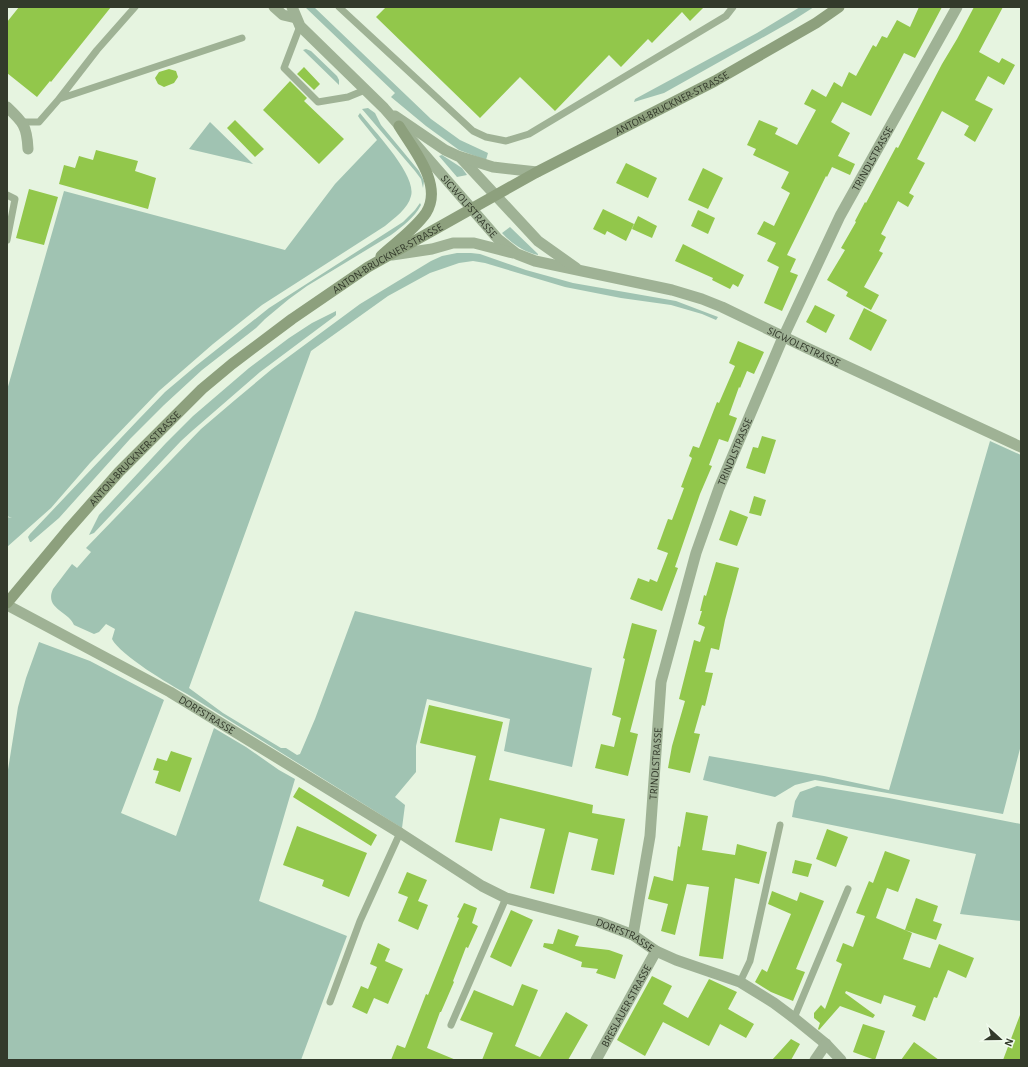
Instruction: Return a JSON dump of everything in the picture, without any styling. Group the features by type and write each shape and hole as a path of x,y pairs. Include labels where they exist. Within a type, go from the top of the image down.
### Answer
{"main road":[{"name":"ANTON-BRUCKNER-STRASSE","path":"7,604 67,531 119,472 202,389 232,364 292,319 368,267 392,255 537,172 715,81 816,23 839,7"},
{"path":"368,267 414,226 426,213 429,205 431,188 427,172 399,126"}],"street":[{"name":"SIGWOLFSTRASSE","path":"274,7 283,15 298,22 384,108 498,239 517,254 535,261 559,267 672,290 722,307 1021,447"},
{"name":"SIGWOLFSTRASSE","path":"292,7 298,22"},
{"name":"TRINDLSTRASSE","path":"633,935 650,836 661,682 696,553 719,488 784,336 840,216 957,7"},
{"path":"7,107 22,122 28,136 28,149"},
{"name":"SIGWOLFSTRASSE","path":"384,108 445,150 460,157 538,241 578,270"},
{"path":"460,157 493,167 537,172"},
{"path":"392,255 453,244 474,243 517,254"},
{"name":"DORFSTRASSE","path":"7,604 170,692 400,833 482,886 506,898 599,922 633,935 656,951 676,960 732,978 774,1003 826,1044 842,1060"},
{"name":"BRESLAUER STRASSE","path":"596,1060 656,951"},
{"path":"815,1060 826,1044"}],"lane":[{"path":"22,122 39,122 97,50 135,7"},
{"path":"344,9 474,131 486,137 506,141 529,134 726,16 734,7"},
{"path":"298,22 284,68 318,102 348,97 365,90"},
{"path":"59,99 242,38"},
{"path":"7,195 16,199 7,240"},
{"path":"740,982 750,961 780,825"},
{"path":"330,1002 360,921 400,833"},
{"path":"794,1018 848,889"},
{"path":"451,1025 506,898"}],"green space":[{"path":"305,7 314,7 431,119 460,140 488,153 486,160 459,150 426,126 391,97 395,93"},
{"path":"800,7 814,7 792,21 664,93 634,102 635,99 757,33"},
{"path":"306,49 311,51 337,76 339,85 303,50"},
{"path":"368,108 375,113 381,125 419,171 424,181 423,188 421,179 415,171 362,109"},
{"path":"360,113 393,153 407,177 411,187 411,196 404,209 385,226 262,305 213,344 159,391 90,463 51,508 7,547 7,517 12,518 7,516 7,390 64,191 285,250 335,184 377,140 358,116"},
{"path":"210,122 253,164 189,149"},
{"path":"442,155 462,168 467,175 457,177 439,156"},
{"path":"420,203 421,205 415,214 408,222 395,232 307,286 202,370 130,439 59,518 30,542 28,537 30,534 165,392 269,308 403,222"},
{"path":"510,227 538,255 518,247 502,233"},
{"path":"457,253 480,254 526,270 573,283 676,301 718,317 716,320 702,314 671,305 621,298 565,287 485,263 473,261 459,263 430,273 388,296 311,351 189,688 223,713 281,748 286,748 297,755 300,754 315,719 355,611 592,668 572,767 504,751 510,719 427,699 416,746 416,772 395,797 405,805 402,828 146,669 117,646 112,639 115,629 106,624 99,632 94,634 74,625 67,616 54,605 51,596 53,589 72,564 77,568 91,552 86,548 201,429 235,400 272,369 360,304 431,261 442,256"},
{"path":"336,311 335,316 260,372 192,431 94,533 89,535 99,515 193,416 249,368 289,338 312,323"},
{"path":"990,441 1021,455 1021,745 1003,814 815,780 795,785 775,797 703,780 709,756 824,776 889,790"},
{"path":"39,642 90,661 164,700 121,813 176,836 214,728 295,779 259,901 347,936 301,1060 7,1060 7,776 18,707 26,678"},
{"path":"817,786 889,798 1021,824 1021,921 960,914 976,854 792,817 795,801 800,792"}],"building":[{"path":"19,7 111,7 51,82 50,81 37,97 7,73 7,22"},
{"path":"386,7 704,7 690,21 682,12 652,43 648,39 621,67 609,55 555,111 520,77 480,118 376,17"},
{"path":"919,7 942,7 915,58 904,53 871,116 842,102 831,122 850,133 838,156 855,164 850,175 832,167 827,177 826,176 787,255 796,259 790,272 798,275 782,311 764,303 779,267 767,261 776,243 757,234 764,221 774,226 790,193 781,188 789,172 753,155 756,149 747,145 759,120 778,128 775,134 797,145 816,110 804,104 812,89 826,97 834,82 842,87 849,72 856,76 873,45 876,47 882,36 887,38 897,20 910,27"},
{"path":"974,7 1003,7 979,52 999,63 1002,58 1015,65 1004,85 988,76 975,100 993,109 975,142 964,135 969,126 942,111 917,159 925,163 909,193 914,196 908,207 898,201 881,234 886,237 879,251 883,253 864,287 879,295 871,310 846,296 848,292 827,280 845,250 841,248 856,222 855,221 865,202 866,203 896,147 898,148"},
{"path":"304,67 320,84 314,90 297,74"},
{"path":"169,69 176,71 178,77 174,83 164,87 158,84 155,78 159,72"},
{"path":"290,81 307,98 304,101 344,139 319,164 263,110"},
{"path":"235,120 264,149 255,157 227,128"},
{"path":"96,150 138,161 135,171 156,178 148,209 59,184 64,165 75,168 79,156 93,160"},
{"path":"626,163 657,178 648,198 616,183"},
{"path":"703,168 723,178 708,209 688,200"},
{"path":"29,189 58,197 44,245 16,238"},
{"path":"603,209 634,224 626,241 607,231 605,235 593,229"},
{"path":"698,210 715,218 708,234 691,226"},
{"path":"638,216 657,226 652,238 632,229"},
{"path":"683,244 744,275 738,287 733,284 730,289 712,280 713,278 675,261"},
{"path":"815,305 835,315 826,333 806,322"},
{"path":"864,308 887,320 871,351 849,339"},
{"path":"738,341 764,352 754,374 747,371 740,388 739,387 729,415 737,418 728,442 719,439 709,465 712,466 700,494 675,567 678,568 662,611 630,599 638,578 649,582 650,579 657,582 668,553 657,549 668,519 672,520 684,488 681,487 692,458 689,456 693,446 699,448 717,402 719,403 735,366 729,363"},
{"path":"762,436 776,440 765,474 746,468 753,447 758,448"},
{"path":"754,496 766,500 761,516 749,513"},
{"path":"730,510 748,517 737,546 719,540"},
{"path":"716,562 739,568 725,620 719,650 711,648 705,672 713,673 705,706 702,705 694,733 700,734 690,773 668,768 672,746 685,701 679,699 694,640 700,642 705,627 698,624 702,611 700,611"},
{"path":"632,623 657,630 630,732 638,734 628,776 595,768 601,744 614,747 621,718 612,715 625,659 623,658"},
{"path":"429,705 503,722 489,780 593,805 592,813 625,819 614,875 591,870 598,839 569,832 554,894 530,888 545,829 500,818 492,851 455,842 476,756 420,743"},
{"path":"171,751 192,758 180,792 155,783 159,771 153,770 157,758 167,761"},
{"path":"299,787 377,835 371,846 293,797"},
{"path":"686,812 708,816 702,850 735,855 737,844 767,852 759,884 735,878 723,959 699,956 709,887 687,884 675,935 661,931 668,904 648,899 654,876 673,881 678,846 680,847"},
{"path":"297,826 367,853 349,897 322,886 324,880 283,865"},
{"path":"827,829 848,837 836,867 816,859"},
{"path":"885,851 910,860 898,892 887,888 876,918 912,933 903,959 930,968 939,944 974,958 966,978 948,970 937,998 934,997 925,1021 912,1016 916,1006 884,995 881,1004 846,991 845,993 875,1015 873,1018 840,1006 819,1030 820,1023 814,1018 814,1013 821,1005 825,1009 842,964 836,961 843,943 853,947 865,916 856,913 869,881 873,883"},
{"path":"795,860 812,864 808,877 792,873"},
{"path":"407,872 427,880 418,901 428,905 418,930 398,921 408,897 398,893"},
{"path":"772,891 797,901 800,892 824,901 796,969 805,972 793,1001 771,992 755,982 762,969 767,972 791,914 768,904"},
{"path":"916,898 938,906 933,921 942,924 936,940 905,930"},
{"path":"464,903 477,908 472,923 478,926 468,948 466,947 453,981 454,982 440,1012 427,1048 456,1060 391,1060 397,1045 405,1048 426,994 428,995 459,918 457,917"},
{"path":"511,910 533,920 511,967 490,957"},
{"path":"558,929 579,936 575,946 609,950 623,955 615,979 596,973 598,969 581,967 582,962 543,947 544,943 553,944"},
{"path":"378,943 390,949 385,961 403,969 388,1004 374,998 367,1014 352,1007 361,986 368,989 377,967 370,964"},
{"path":"652,976 672,986 663,1004 688,1018 709,979 737,992 728,1009 754,1024 746,1038 720,1024 709,1046 663,1022 645,1056 617,1040"},
{"path":"522,984 538,990 515,1046 540,1057 566,1012 588,1025 568,1060 482,1060 493,1033 460,1020 474,990 513,1006"},
{"path":"1020,1015 1021,1060 1003,1060"},
{"path":"863,1024 885,1031 875,1060 853,1052"},
{"path":"791,1039 800,1044 791,1060 772,1060"},
{"path":"914,1042 939,1060 901,1060"}]}
